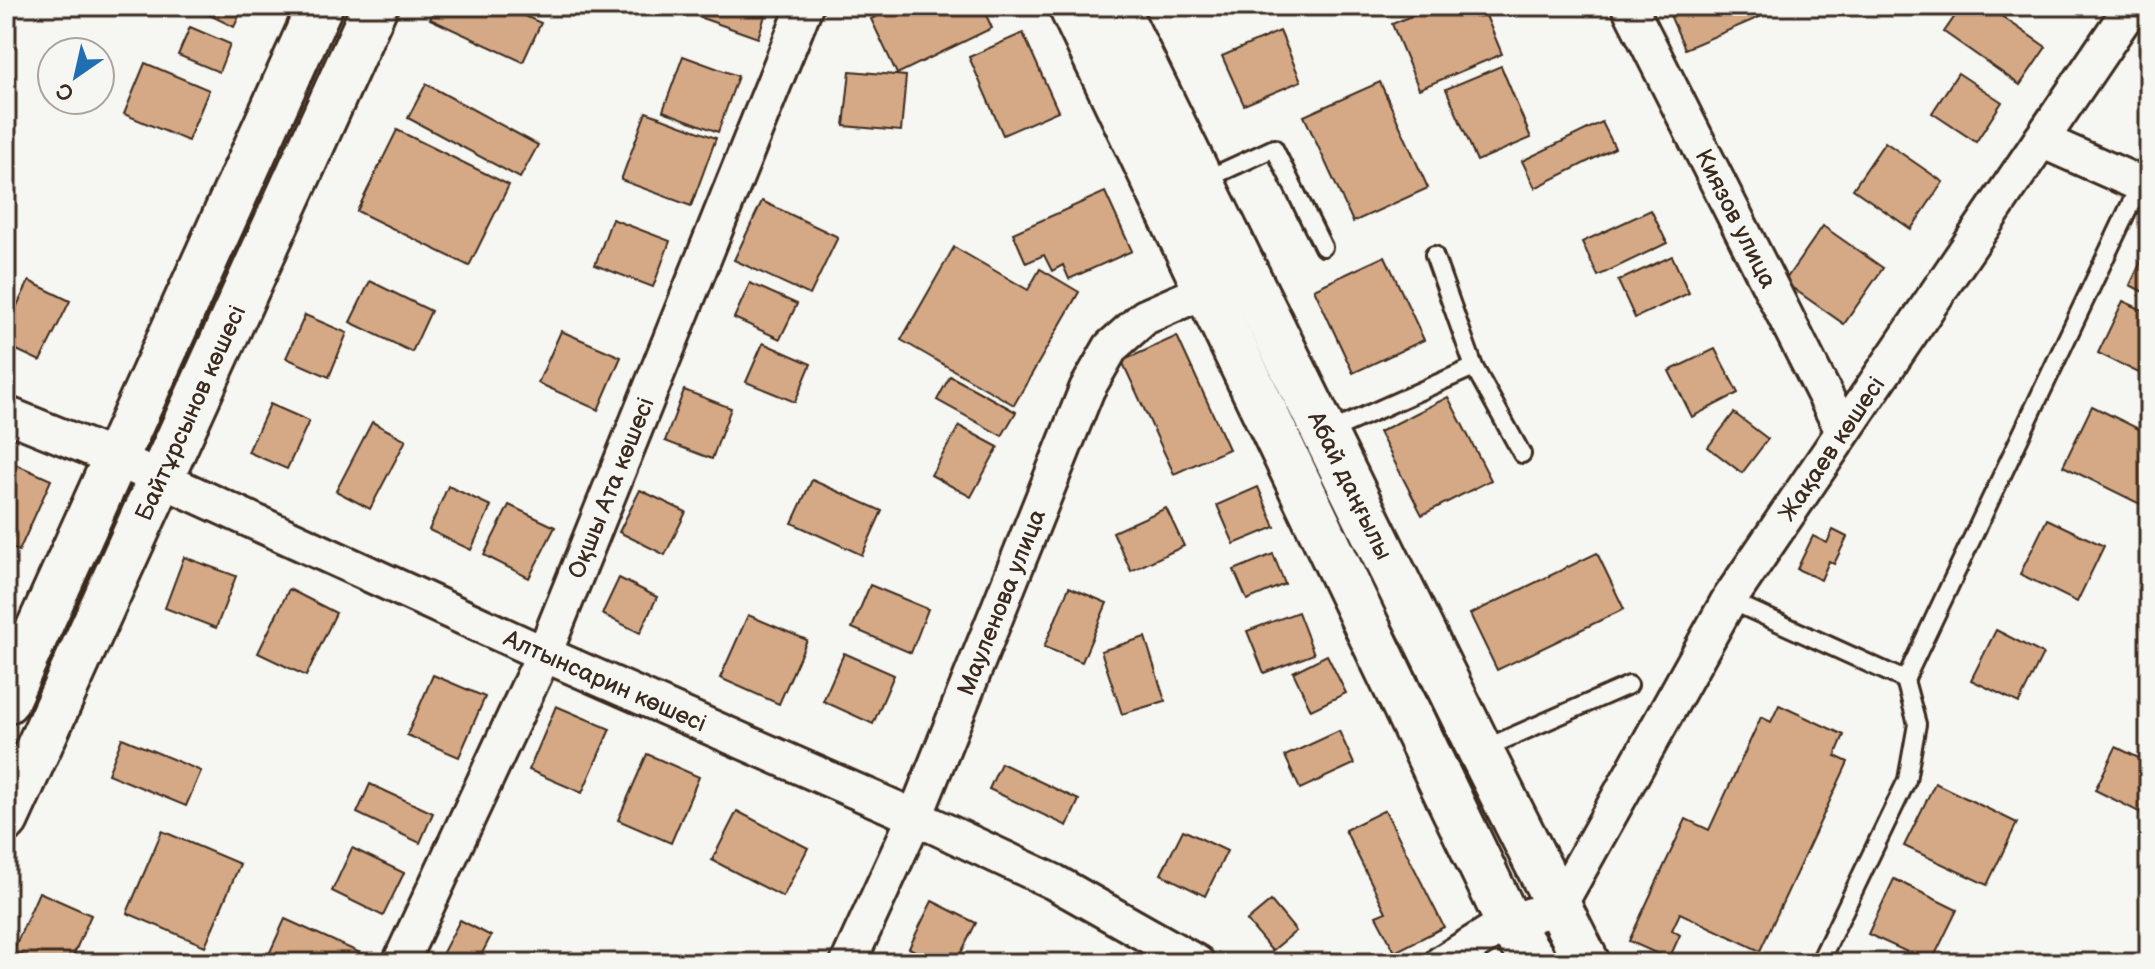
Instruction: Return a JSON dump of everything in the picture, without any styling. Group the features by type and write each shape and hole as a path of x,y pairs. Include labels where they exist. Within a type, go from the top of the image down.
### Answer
{"street":[{"name":"Байтұрсынов көшесі","path":"6,701 320,6"},
{"name":"Байтұрсынов көшесі","path":"6,819 375,6"},
{"name":"Оқшы Ата көшесі","path":"400,963 544,654 805,6"},
{"name":"Абай даңғылы","path":"1071,6 1209,289 1508,922 1535,963"},
{"name":"Абай даңғылы","path":"1115,6 1558,907 1591,959"},
{"name":"Киязов улица","path":"1629,6 1843,431"},
{"name":"Жақаев көшесі","path":"1558,907 1729,600 2132,6"},
{"path":"2041,140 2144,186"},
{"name":"Мауленова улица","path":"848,963 915,817 1087,389 1111,347 1145,317 1209,289"},
{"name":"Алтынсарин көшесі","path":"6,414 115,458 544,654 915,817 1054,882 1197,963"},
{"path":"1442,963 1508,922 1558,907"}],"lane":[{"path":"1201,181 1274,148 1323,247"},
{"path":"1819,963 1907,780 1917,724 1905,680 2144,186"},
{"path":"1434,255 1474,367 1522,454"},
{"path":"1325,434 1474,367"},
{"path":"1729,600 1905,680"},
{"path":"1480,750 1629,685"}],"building":[{"path":"198,6 244,6 234,27 197,9"},
{"path":"436,6 502,6 541,23 523,62 430,19"},
{"path":"702,6 768,6 758,38 699,17"},
{"path":"898,6 982,6 992,28 897,74 871,19"},
{"path":"1434,6 1482,6 1502,54 1419,89 1392,24"},
{"path":"1666,6 1758,6 1762,16 1685,49"},
{"path":"1962,6 1987,6 2046,47 2020,85 1944,32"},
{"path":"190,27 230,44 219,72 178,55"},
{"path":"1280,31 1301,81 1244,105 1222,56"},
{"path":"1023,33 1058,111 1003,135 969,57"},
{"path":"683,56 738,76 718,132 663,111"},
{"path":"145,63 209,90 188,141 124,114"},
{"path":"1501,66 1531,138 1477,161 1446,89"},
{"path":"850,71 906,76 901,131 844,126"},
{"path":"1958,73 2002,102 1976,142 1932,113"},
{"path":"1380,82 1428,188 1353,222 1304,116"},
{"path":"426,84 538,145 520,178 408,118"},
{"path":"646,112 716,138 691,206 621,180"},
{"path":"1602,122 1615,148 1535,188 1522,161"},
{"path":"397,130 509,185 469,266 357,211"},
{"path":"1885,142 1943,182 1911,229 1853,189"},
{"path":"1105,192 1132,251 1069,279 1063,265 1052,271 1044,255 1026,263 1013,233"},
{"path":"762,201 838,237 810,295 734,260"},
{"path":"1651,210 1667,243 1598,276 1582,242"},
{"path":"612,219 670,241 653,287 595,265"},
{"path":"1823,226 1883,268 1844,324 1784,282"},
{"path":"954,247 1028,290 1040,269 1079,292 1014,405 901,340"},
{"path":"2149,248 2149,295 2130,285"},
{"path":"1385,256 1424,340 1353,373 1314,289"},
{"path":"1672,256 1689,293 1635,318 1618,281"},
{"path":"29,281 70,301 40,361 6,345 6,328"},
{"path":"370,281 431,311 412,352 350,322"},
{"path":"750,283 797,304 780,339 734,318"},
{"path":"2123,301 2149,313 2149,378 2098,353"},
{"path":"305,315 347,333 329,377 286,358"},
{"path":"561,331 621,357 598,410 538,383"},
{"path":"1177,336 1229,449 1174,474 1122,361"},
{"path":"763,343 811,364 795,402 746,382"},
{"path":"1715,349 1738,393 1692,417 1669,371"},
{"path":"950,376 1016,412 1002,436 937,400"},
{"path":"684,390 731,408 712,459 665,441"},
{"path":"1448,397 1491,480 1422,515 1379,432"},
{"path":"270,404 309,421 287,469 248,452"},
{"path":"2092,406 2149,434 2149,491 2142,505 2063,466"},
{"path":"1734,413 1768,439 1742,473 1708,447"},
{"path":"372,422 406,440 370,509 336,491"},
{"path":"959,426 998,447 971,497 931,475"},
{"path":"6,460 51,480 19,551 6,545"},
{"path":"812,480 882,511 862,555 792,523"},
{"path":"448,486 491,506 471,550 429,530"},
{"path":"1258,487 1275,527 1234,544 1217,505"},
{"path":"640,490 686,512 665,555 619,532"},
{"path":"509,505 555,527 529,578 484,555"},
{"path":"1166,508 1184,546 1131,571 1113,532"},
{"path":"2047,519 2104,546 2077,602 2020,574"},
{"path":"1833,530 1847,537 1834,564 1829,561 1821,580 1797,569 1813,536 1827,543"},
{"path":"1597,553 1624,609 1497,670 1470,614"},
{"path":"1273,554 1285,584 1247,600 1234,570"},
{"path":"184,557 236,576 216,628 165,608"},
{"path":"619,578 657,597 640,633 602,614"},
{"path":"870,585 928,609 911,653 852,628"},
{"path":"1069,587 1107,603 1082,662 1044,647"},
{"path":"289,589 336,613 306,676 258,653"},
{"path":"1298,612 1314,654 1264,673 1247,631"},
{"path":"748,615 807,640 779,704 720,678"},
{"path":"1996,630 2043,654 2019,703 1971,680"},
{"path":"1145,637 1165,701 1122,714 1101,651"},
{"path":"844,653 894,675 873,724 823,701"},
{"path":"1327,655 1346,693 1311,710 1293,672"},
{"path":"433,675 485,697 459,757 407,735"},
{"path":"1779,705 1844,735 1835,756 1848,762 1760,951 1680,913 1672,930 1680,935 1669,959 1629,941 1686,819 1709,830 1761,717 1771,722"},
{"path":"556,706 610,729 582,793 529,770"},
{"path":"1339,731 1354,764 1300,789 1285,756"},
{"path":"122,738 201,771 186,806 108,774"},
{"path":"2116,747 2149,763 2149,817 2095,790"},
{"path":"647,754 699,777 671,843 618,820"},
{"path":"1001,763 1079,800 1067,826 989,789"},
{"path":"1935,783 2017,823 1987,885 1904,846"},
{"path":"370,784 433,813 420,843 357,813"},
{"path":"1385,810 1444,927 1395,952 1376,916 1386,912 1345,830"},
{"path":"737,811 808,848 783,897 712,860"},
{"path":"1183,830 1227,851 1205,896 1161,874"},
{"path":"162,831 240,864 205,946 127,913"},
{"path":"352,848 404,873 383,916 332,891"},
{"path":"1894,879 1957,910 1931,963 1868,934"},
{"path":"39,892 91,915 70,963 39,963 13,951"},
{"path":"932,901 976,923 956,963 938,963 909,948"},
{"path":"1271,901 1296,931 1272,951 1247,921"},
{"path":"285,919 367,956 364,963 265,963"},
{"path":"460,920 491,936 477,963 455,963 441,956"}]}
